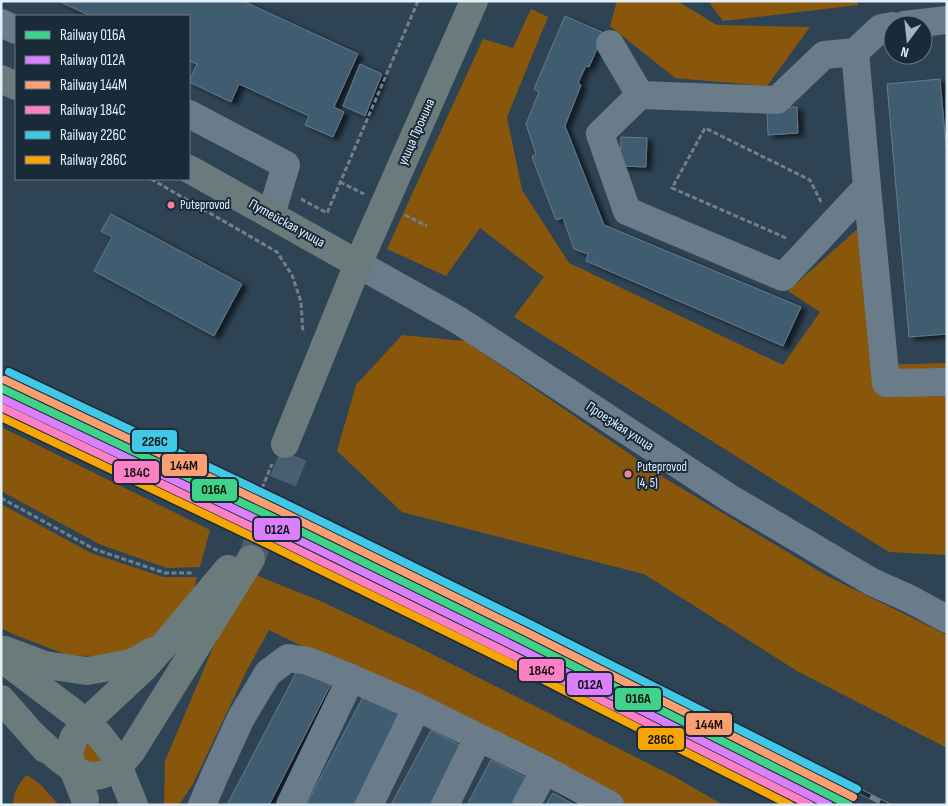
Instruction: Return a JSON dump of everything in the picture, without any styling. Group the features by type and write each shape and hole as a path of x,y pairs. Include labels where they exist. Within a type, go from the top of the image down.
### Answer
{"main road":[{"name":"улица Пронина","path":"285,451 330,366 358,264 474,1"},
{"path":"1,79 15,86"},
{"name":"Путейская улица","path":"190,170 358,264"},
{"path":"87,802 73,769 69,754 74,736 86,722 144,668 243,552"},
{"path":"33,735 59,758 82,774 93,776 105,774 118,766 131,752 168,692 243,552"},
{"path":"1,648 45,665 87,671 132,663 165,644"},
{"path":"1,658 86,722 100,736 113,753 134,805"},
{"path":"141,805 141,779 144,760 168,692"},
{"path":"1,699 87,802"}],"street":[{"path":"933,22 947,20"},
{"path":"1,23 15,30"},
{"path":"867,187 783,277 626,211 600,134 640,95 777,100 824,55 855,52 883,28"},
{"path":"610,44 640,95"},
{"path":"855,52 886,383 947,382"},
{"path":"190,115 286,165 271,215"},
{"name":"Проезжая улица","path":"358,264 458,320 728,497 872,582 910,599 947,619"},
{"path":"910,599 947,596"},
{"path":"202,805 241,718 268,673 288,658 308,661 417,707 545,770 607,804"},
{"path":"290,805 351,678"},
{"path":"369,805 417,707"},
{"path":"445,805 478,738"},
{"path":"526,805 545,770"}],"path":[{"path":"280,187 327,213 418,1"},
{"path":"810,249 672,188 705,128 810,180 833,225"},
{"path":"154,180 277,252 292,275 301,302 302,338"},
{"path":"243,552 285,451"},
{"path":"1,498 94,549 165,573 200,572"}],"shaded area":[{"path":"617,1 677,1 717,25 810,27 767,86 675,78 610,26"},
{"path":"708,1 858,1 858,5 723,21"},
{"path":"531,9 548,17 507,117 522,190 569,263 783,365 820,312 788,291 862,225 877,365 947,363 947,555 889,552 514,317 544,277 480,228 446,276 387,249 483,39 513,48"},
{"path":"402,335 465,341 663,477 827,576 947,635 947,748 797,671 644,574 402,512 337,451 356,385"},
{"path":"1,427 210,530 200,567 167,568 99,544 1,491"},
{"path":"1,504 91,553 163,577 197,577 194,590 149,642 109,657 68,655 15,635 1,628"},
{"path":"253,574 318,600 414,645 675,777 723,805 602,805 376,682 269,630 247,670 193,784 179,805 164,805 165,761 223,624"},
{"path":"89,742 102,756 99,763 86,767 78,750"},
{"path":"27,775 39,783 59,805 13,805 17,788"}],"building":[{"path":"58,1 243,1 358,54 334,107 344,112 333,137 305,125 309,116 239,84 231,102 190,82 197,64 190,61 190,15 89,15"},
{"path":"565,16 604,33 589,67 586,66 578,83 581,85 565,126 604,225 801,307 783,346 586,261 588,254 574,249 563,218 556,220 532,157 536,154 526,124 539,92 534,89"},
{"path":"360,64 382,74 365,116 343,106"},
{"path":"940,79 947,157 947,334 909,337 887,84"},
{"path":"797,107 798,133 768,135 767,108"},
{"path":"621,137 647,138 646,167 620,166"},
{"path":"111,214 242,284 214,336 94,271 112,237 101,231"},
{"path":"298,669 331,684 269,805 227,805"},
{"path":"364,695 402,715 354,805 306,805"},
{"path":"431,730 465,748 435,805 391,805"},
{"path":"491,760 528,779 515,805 467,805"},
{"path":"553,793 575,805 546,805"}],"tunnel":[{"path":"251,559 297,447"}],"railway":[{"path":"527,622 887,805"}],"rail line":[{"name":"226С","path":"9,372 278,500 532,625 857,789"},
{"name":"144М","path":"5,380 274,508 528,633 853,797"},
{"name":"016А","path":"1,388 270,516 524,641 849,805"},
{"name":"012А","path":"1,398 266,524 520,649 829,805"},
{"name":"184С","path":"1,407 262,532 810,805"},
{"name":"286С","path":"1,417 259,540 512,664 790,805"}],"place":[{"name":"Puteprovod","path":"171,205"},
{"name":"Puteprovod (4, 5)","path":"628,474"}]}
